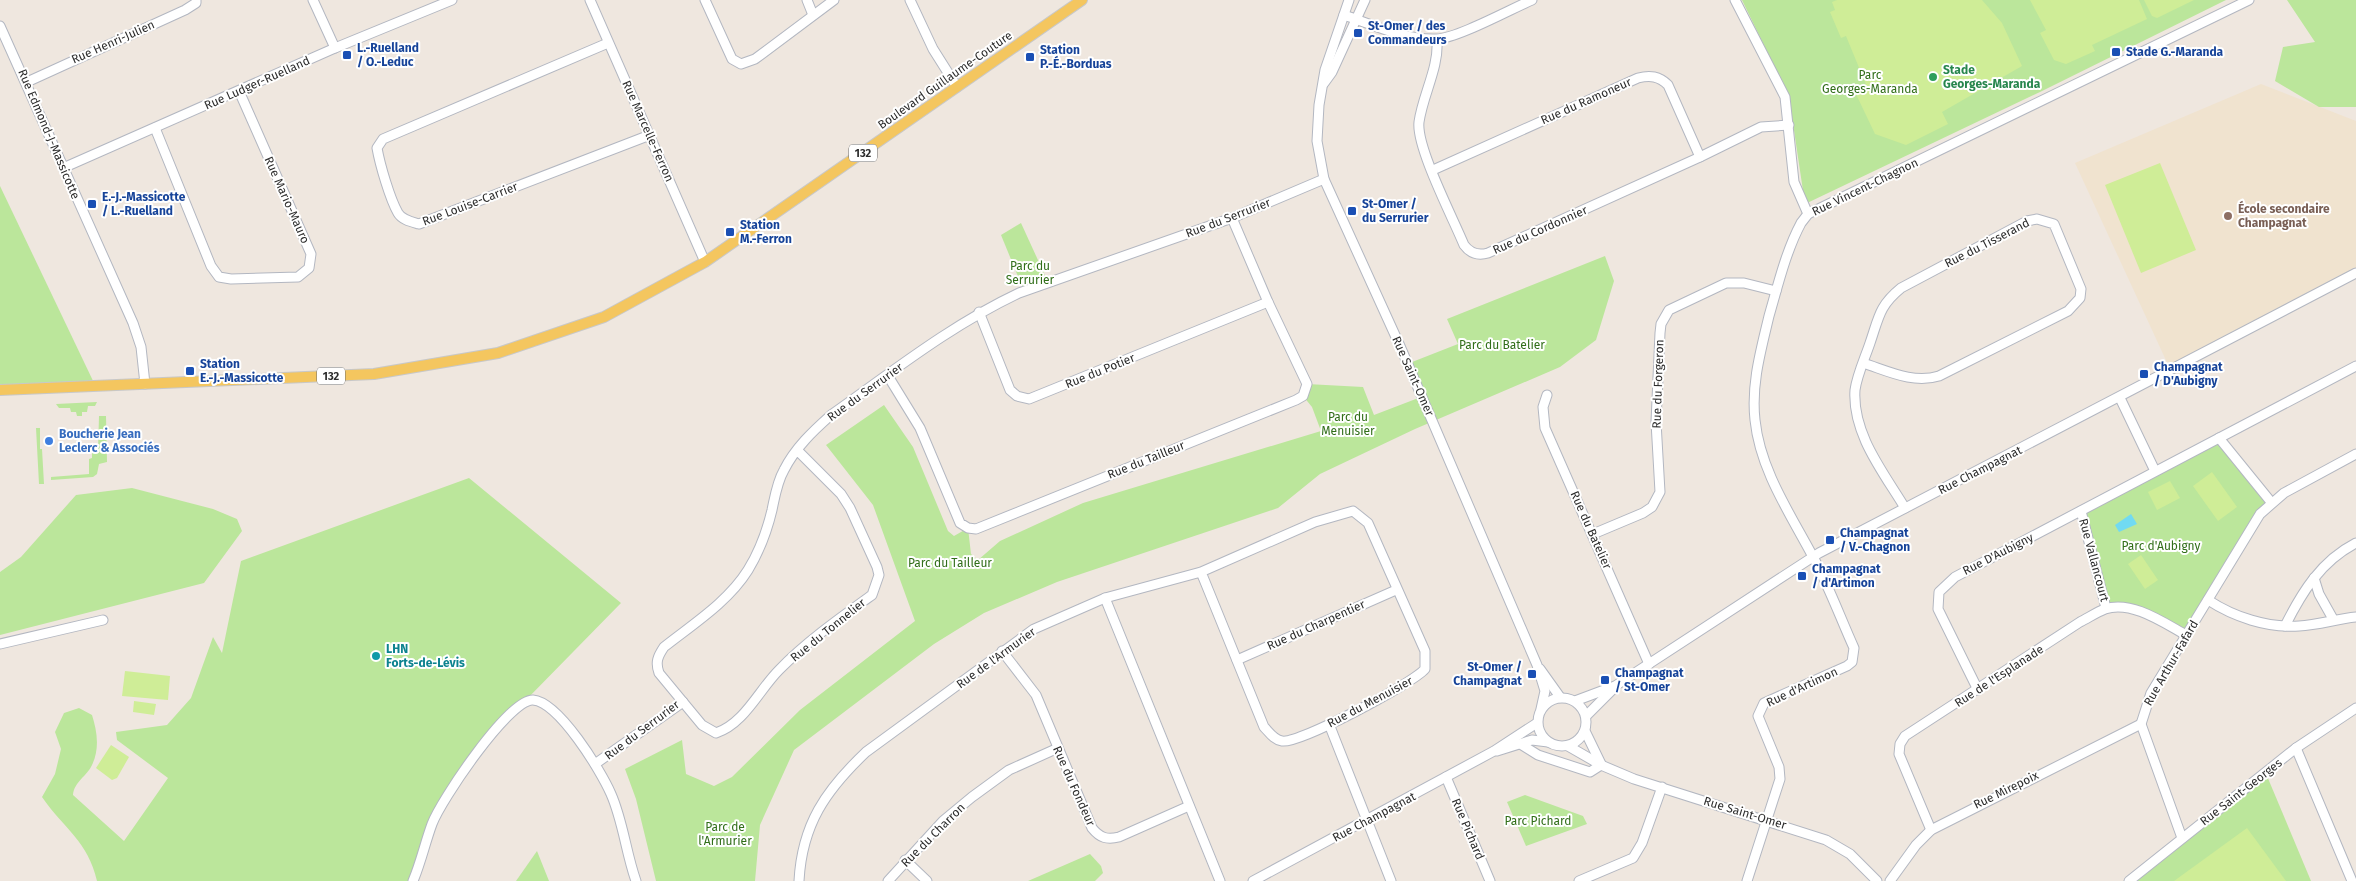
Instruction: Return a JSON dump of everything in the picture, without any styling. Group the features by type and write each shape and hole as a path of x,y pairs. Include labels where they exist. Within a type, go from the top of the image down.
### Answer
{"main road":[{"name":"Boulevard Guillaume-Couture","path":"0,390 374,374 498,353 604,317 705,262 1082,0"}],"street":[{"name":"Rue Henri-Julien","path":"26,82 185,10 196,3 196,0"},
{"path":"313,0 335,48"},
{"name":"Rue Ludger-Ruelland","path":"63,168 335,48 452,0"},
{"name":"Rue Marcelle-Ferron","path":"590,0 705,262"},
{"path":"705,0 732,59 741,64 755,59 834,0"},
{"path":"807,0 814,15"},
{"path":"910,0 933,49 957,87"},
{"name":"Rue Saint-Omer","path":"1349,0 1324,70 1324,83 1317,127 1319,156 1324,178 1400,346 1537,665 1545,691 1541,709"},
{"name":"Rue Saint-Omer","path":"1324,83 1332,72 1365,0"},
{"path":"1344,15 1413,38 1437,40 1454,35 1532,0"},
{"path":"1735,0 1785,97 1794,182 1808,214"},
{"name":"Rue Vincent-Chagnon","path":"1813,556 1770,476 1762,455 1755,420 1756,376 1776,291 1795,236 1808,214 2249,0"},
{"name":"Rue Edmond-J-Massicotte","path":"0,26 133,323 141,346 145,384"},
{"name":"Rue du Cordonnier","path":"1437,40 1438,54 1419,124 1419,138 1464,245 1469,251 1483,255 1700,157 1761,127 1789,125"},
{"name":"Rue Louise-Carrier","path":"608,43 383,139 377,148 379,160 399,214 408,221 419,224 650,135"},
{"name":"Rue du Ramoneur","path":"1432,170 1638,78 1648,76 1663,80 1668,86 1700,157"},
{"name":"Rue Mario-Mauro","path":"155,128 212,266 219,276 231,279 298,277 309,268 311,254 238,91"},
{"name":"Rue du Serrurier","path":"595,764 683,702 659,673 656,666 658,657 664,647 719,604 748,571 763,539 784,470 797,450 831,415 979,312 1019,293 1232,218 1324,178"},
{"name":"Rue du Tailleur","path":"888,376 920,428 960,523 968,528 976,529 1303,396 1307,384 1268,302 1232,218"},
{"name":"Rue du Tisserand","path":"1863,363 1912,379 1926,380 1939,376 2068,311 2080,298 2081,289 2054,224 2037,219 2026,221 1901,288 1884,304 1863,363 1856,388 1855,403 1865,439 1905,508"},
{"name":"Rue Champagnat","path":"1575,701 1615,686 1813,556 2120,398 2356,273"},
{"name":"Rue du Forgeron","path":"1593,534 1643,513 1652,507 1660,492 1656,409 1660,333 1669,310 1726,283 1744,284 1776,291"},
{"name":"Rue du Potier","path":"979,312 1010,390 1017,396 1029,399 1268,302"},
{"name":"Rue D'Aubigny","path":"1978,690 1938,609 1939,592 1955,577 2356,366"},
{"name":"Rue du Batelier","path":"1547,395 1543,408 1545,428 1649,664"},
{"path":"2120,398 2155,471"},
{"path":"2219,438 2271,502"},
{"name":"Rue du Tonnelier","path":"683,702 702,725 716,733 726,730 746,710 778,671 872,595 878,584 877,567 850,508 841,494 797,450"},
{"name":"Rue Arthur-Fafard","path":"2141,724 2151,693 2250,527 2271,502 2293,487 2356,454"},
{"name":"Rue du Menuisier","path":"1105,598 1201,572 1315,522 1353,511 1368,523 1396,590 1425,651 1425,670 1405,685 1329,724 1290,741 1276,739 1264,727 1201,572"},
{"name":"Rue Vallancourt","path":"2081,511 2106,608"},
{"path":"2285,626 2298,601 2331,558 2356,543"},
{"name":"Rue d'Artimon","path":"1747,881 1780,779 1779,767 1758,716 1760,709 1770,700 1847,666 1854,655 1854,648 1813,556"},
{"path":"2314,578 2319,594 2333,619"},
{"name":"Rue du Charpentier","path":"1237,660 1396,590"},
{"path":"1105,598 1220,881"},
{"name":"Rue de l'Armurier","path":"799,881 804,843 820,804 839,779 866,752 1034,629 1105,598"},
{"path":"2208,600 2237,616 2285,626 2308,625 2333,619 2356,617"},
{"path":"2106,608 2121,608 2143,613 2186,635"},
{"name":"Rue de l'Esplanade","path":"1931,830 1899,754 1900,744 1905,736 2080,622 2106,608"},
{"path":"0,644 103,620"},
{"name":"Rue du Fondeur","path":"1002,651 1036,695 1092,828 1104,838 1119,837 1189,806"},
{"name":"Rue Saint-Omer","path":"1537,665 1560,697"},
{"name":"Rue Champagnat","path":"1586,716 1615,686"},
{"path":"1560,697 1575,701 1586,716 1585,731 1581,738 1568,746 1548,742 1539,730 1537,723 1541,709 1546,703 1560,697"},
{"path":"413,881 423,858 432,824 449,790 517,706 525,701 533,700 541,703 561,719 590,754 618,812 636,881"},
{"name":"Rue Saint-Georges","path":"2129,881 2296,748 2356,708"},
{"name":"Rue Champagnat","path":"1253,881 1494,751 1537,723"},
{"path":"1329,724 1391,881"},
{"path":"2141,724 2182,838"},
{"name":"Rue Mirepoix","path":"1890,881 1916,845 1931,830 2141,724"},
{"path":"1522,745 1538,755 1590,772 1601,765 1585,731"},
{"name":"Rue Champagnat","path":"1494,751 1522,745 1532,740 1548,742"},
{"name":"Rue Saint-Omer","path":"1568,746 1601,765 1634,779 1826,840 1850,854 1877,881"},
{"name":"Rue du Charron","path":"888,881 905,860 943,821 972,797 1009,770 1058,748"},
{"path":"2296,748 2352,881"},
{"name":"Rue Pichard","path":"1446,777 1490,881"},
{"path":"1579,881 1633,858 1642,844 1662,788"},
{"path":"905,860 928,881"}],"shaded area":[{"name":"École secondaire Champagnat","path":"2261,84 2356,121 2356,269 2170,369 2075,163"}],"green space":[{"name":"Parc Georges-Maranda","path":"1742,0 2226,0 2040,92 1805,204 1789,97"},
{"name":"Stade Georges-Maranda","path":"1837,0 1982,0 2002,23 2022,66 1942,112 1948,124 1906,145 1875,134 1855,92 1867,87 1846,36 1841,38 1830,12 1835,10 1832,2"},
{"path":"2030,0 2139,0 2147,19 2092,45 2095,51 2066,64 2054,60 2040,33 2046,30"},
{"path":"2144,0 2194,0 2157,18 2152,16"},
{"path":"2287,0 2356,0 2356,107 2319,107 2275,81 2283,47 2315,42"},
{"path":"2160,163 2196,250 2141,273 2105,185"},
{"path":"0,186 95,385 0,390"},
{"name":"Parc du Serrurier","path":"1021,223 1048,282 1024,291 1001,235"},
{"path":"1605,256 1614,281 1596,340 1560,367 1415,429 1320,474 1278,508 1057,582 984,613 934,644 794,750 760,825 755,881 656,881 636,799 625,769 682,740 686,774 714,786 732,777 800,710 915,621 873,505 826,445 884,405 913,447 948,531 954,536 968,528 971,554 978,560 1000,541 1083,503 1321,431 1312,407 1303,396 1307,384 1363,387 1374,415 1421,397 1407,364 1458,344 1447,319"},
{"path":"97,402 95,406 88,406 87,412 82,412 82,416 77,416 76,412 71,412 70,408 59,408 56,404"},
{"path":"99,416 106,416 107,462 99,464 97,474 93,477 51,480 51,477 89,474 89,459 92,458 92,452 98,451"},
{"path":"36,428 40,428 44,484 39,484"},
{"name":"Parc d'Aubigny","path":"2219,438 2271,502 2186,635 2150,615 2106,608 2081,511"},
{"path":"2212,472 2237,507 2218,521 2193,486"},
{"path":"469,478 621,603 525,701 449,790 413,881 97,881 93,867 81,845 42,797 55,774 61,749 55,732 64,713 79,708 92,715 96,733 95,759 90,769 76,786 73,795 124,841 168,778 117,740 116,732 167,725 191,698 213,637 222,653 241,561"},
{"path":"2170,481 2180,498 2157,510 2148,492"},
{"path":"132,488 213,509 237,519 242,531 204,583 0,635 0,572 21,557 76,495"},
{"path":"2141,555 2158,580 2145,589 2128,564"},
{"path":"125,671 170,676 168,700 122,696"},
{"path":"134,701 156,704 154,715 133,712"},
{"path":"111,745 129,757 117,778 112,780 96,768"},
{"path":"2267,776 2311,881 2137,881"},
{"name":"Parc Pichard","path":"1525,795 1583,816 1587,824 1526,846 1507,802"},
{"path":"2247,828 2286,881 2174,881"},
{"path":"537,851 549,881 516,881"},
{"path":"1090,854 1101,866 1103,873 1095,881 1028,881"}],"water":[{"path":"2131,514 2137,524 2119,532 2115,525"}],"place":[{"name":"St-Omer / des Commandeurs","path":"1358,33"},
{"name":"Stade G.-Maranda","path":"2116,52"},
{"name":"L.-Ruelland / O.-Leduc","path":"347,55"},
{"name":"Station P.-É.-Borduas","path":"1030,57"},
{"name":"Stade Georges-Maranda","path":"1933,77"},
{"name":"E.-J.-Massicotte / L.-Ruelland","path":"92,204"},
{"name":"St-Omer / du Serrurier","path":"1352,211"},
{"name":"École secondaire Champagnat","path":"2228,216"},
{"name":"Station M.-Ferron","path":"730,232"},
{"name":"Station E.-J.-Massicotte","path":"190,371"},
{"name":"Champagnat / D'Aubigny","path":"2144,374"},
{"name":"Boucherie Jean Leclerc & Associés","path":"49,441"},
{"name":"Champagnat / V.-Chagnon","path":"1830,540"},
{"name":"Champagnat / d'Artimon","path":"1802,576"},
{"name":"LHN Forts-de-Lévis","path":"376,656"},
{"name":"St-Omer / Champagnat","path":"1532,674"},
{"name":"Champagnat / St-Omer","path":"1605,680"}],"park label":[{"name":"Parc du Batelier","path":"1502,345"},
{"name":"Parc du Menuisier","path":"1348,424"},
{"name":"Parc du Tailleur","path":"950,563"},
{"name":"Parc de l'Armurier","path":"725,834"}]}
